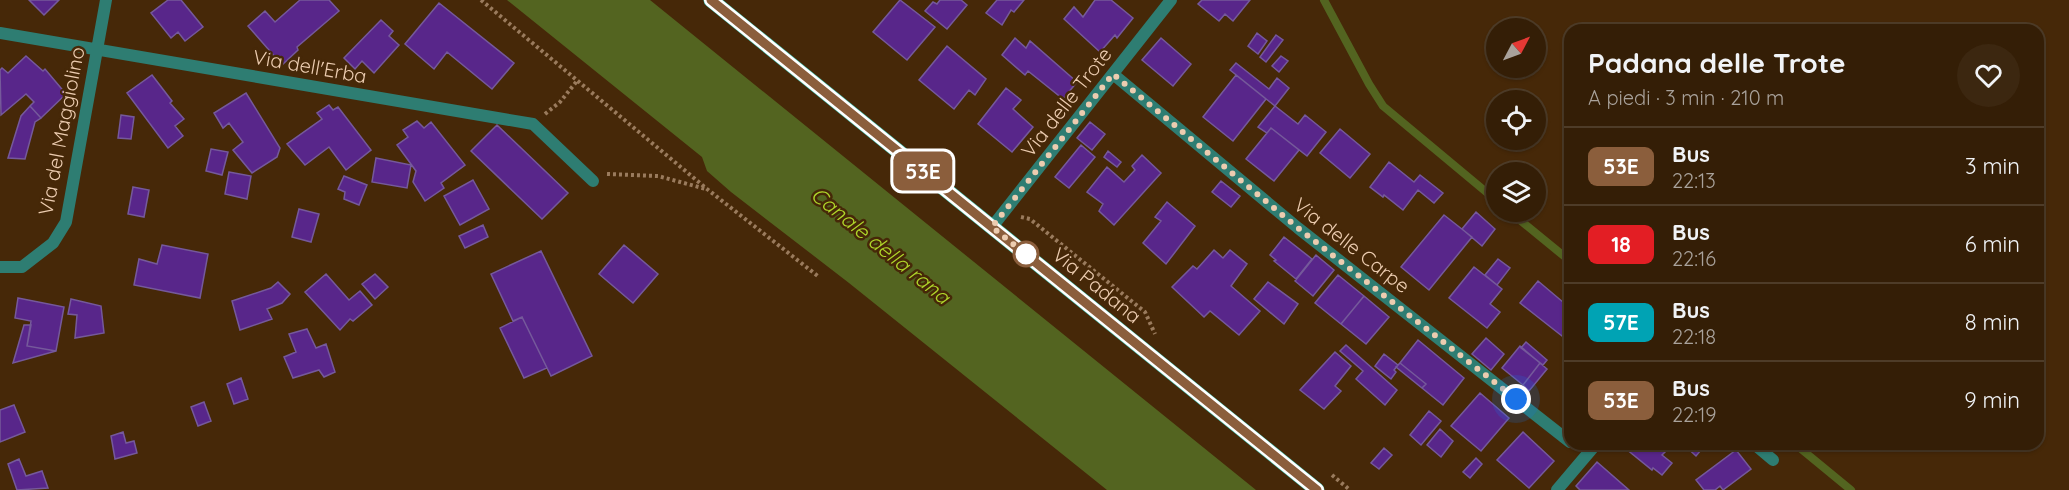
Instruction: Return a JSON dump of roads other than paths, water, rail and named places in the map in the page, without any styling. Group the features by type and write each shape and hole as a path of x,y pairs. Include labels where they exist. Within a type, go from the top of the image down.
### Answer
{"main road":[{"name":"Via Padana","path":"711,0 1317,490"}],"street":[{"name":"Via del Maggiolino","path":"0,267 22,267 53,243 66,222 106,0"},
{"name":"Via delle Trote","path":"992,227 1171,0"},
{"name":"Via dell'Erba","path":"0,33 533,124 593,180"},
{"name":"Via delle Carpe","path":"1113,74 1298,228 1564,437"},
{"name":"Via delle Carpe","path":"1581,450 1587,455"},
{"path":"1557,490 1591,450"},
{"path":"1761,450 1773,460"}],"water":[{"name":"Canale della rana","path":"507,0 650,0 1256,490 1107,490 849,283 731,192 707,171 702,157"}],"waterway":[{"path":"1324,0 1383,106 1486,192"},
{"path":"1522,222 1564,256"},
{"path":"1802,450 1851,490"}]}
